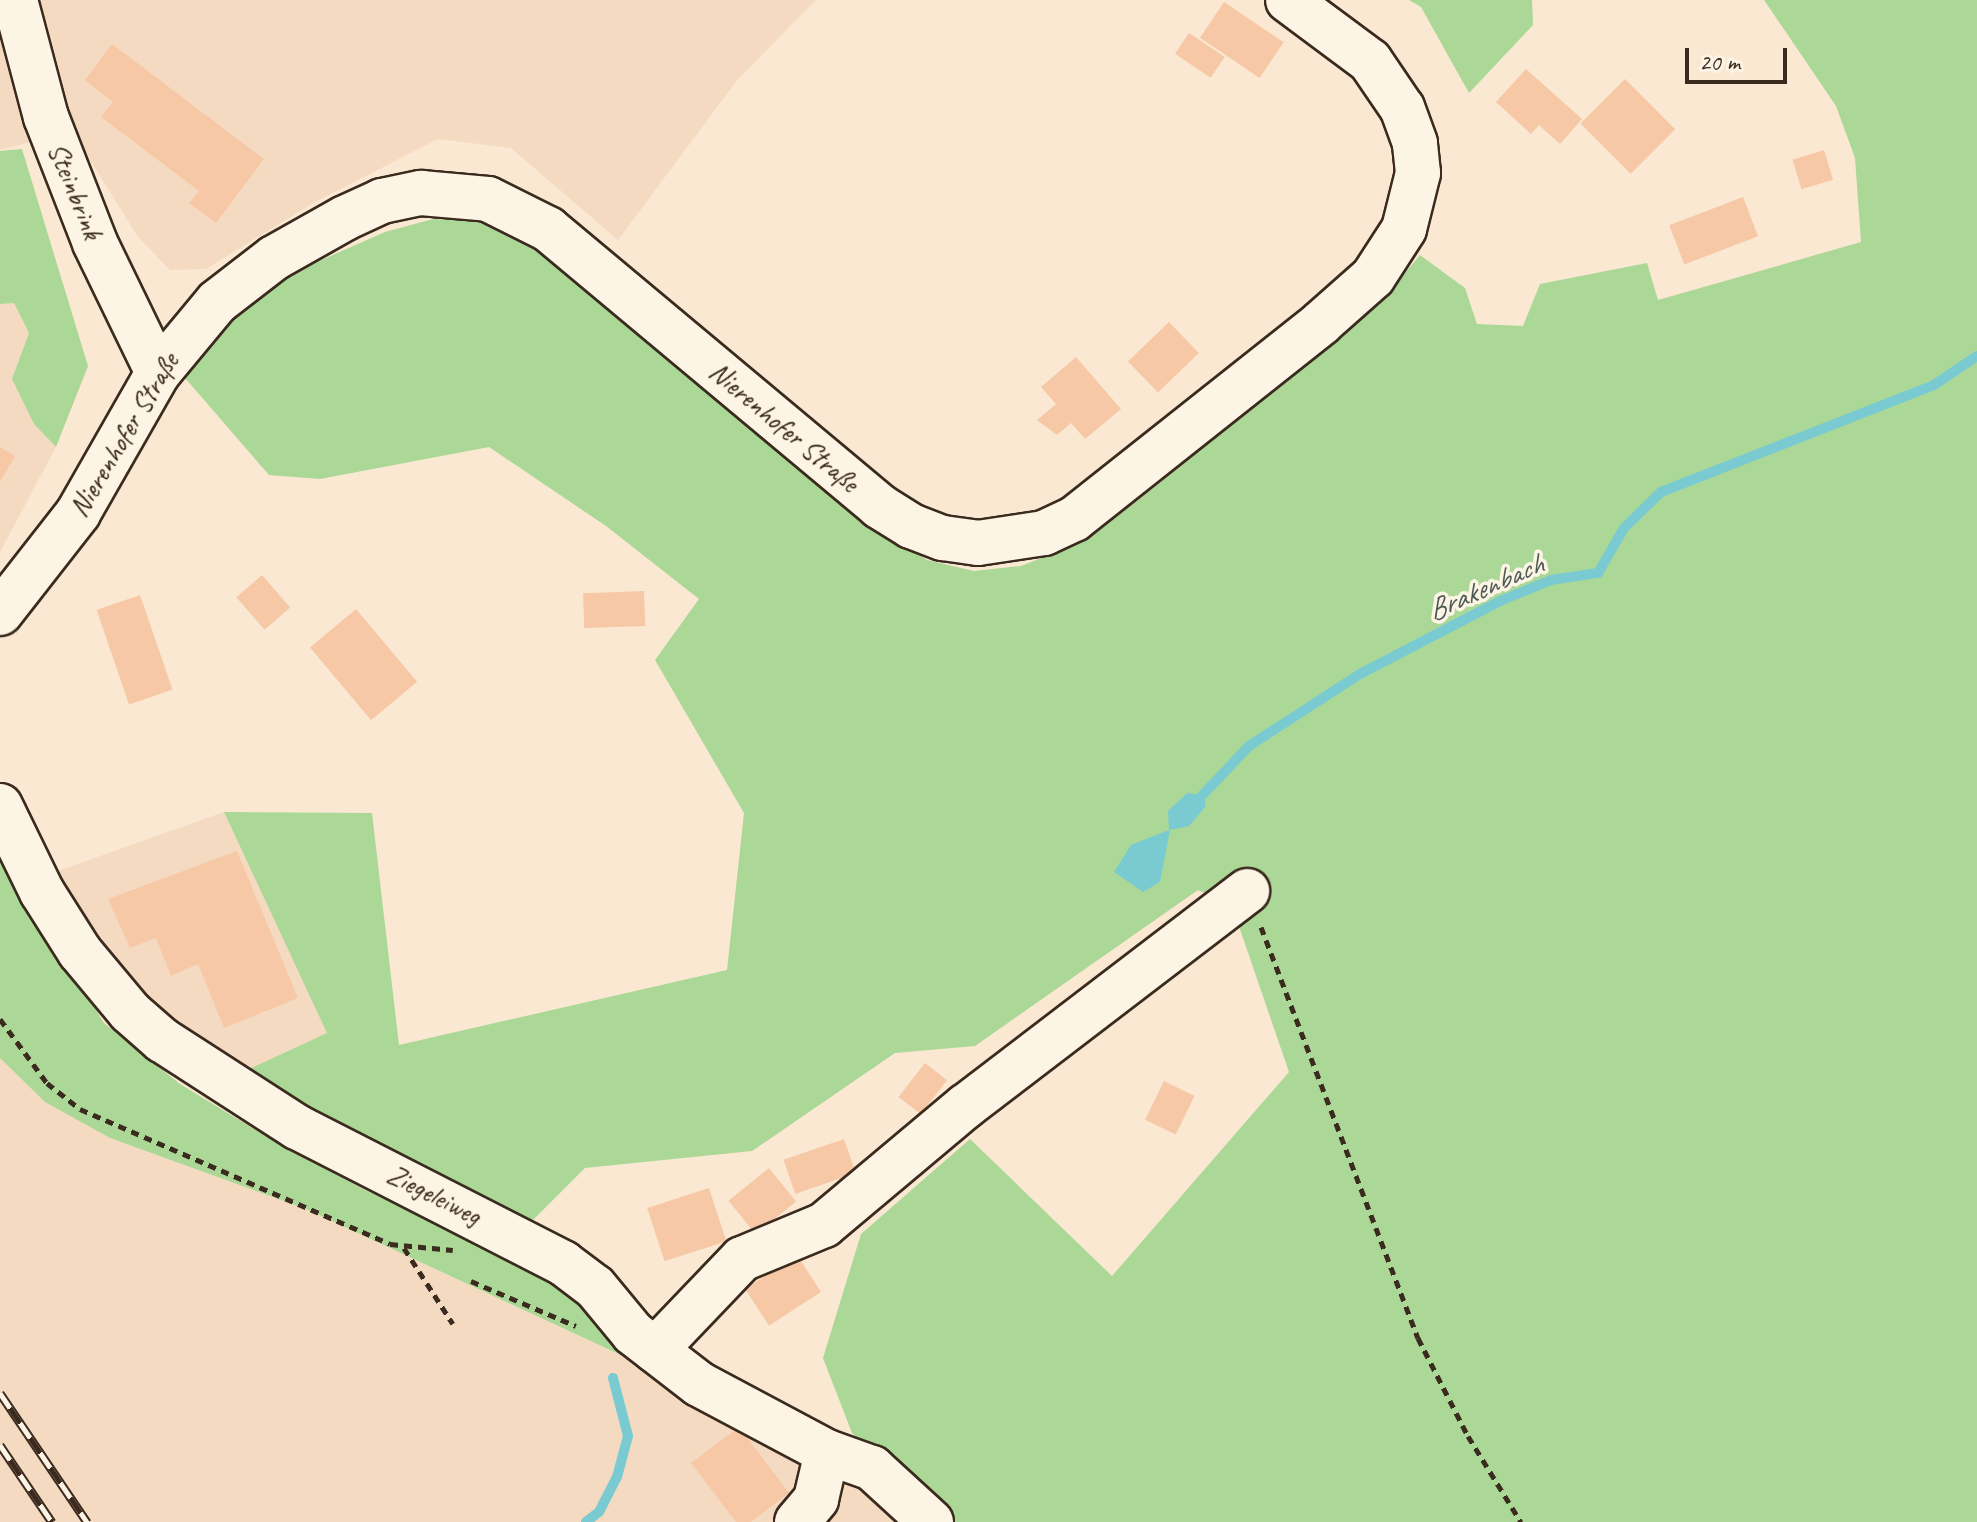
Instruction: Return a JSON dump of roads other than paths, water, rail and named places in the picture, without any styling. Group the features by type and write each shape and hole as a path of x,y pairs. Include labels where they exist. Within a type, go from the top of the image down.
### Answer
{"street":[{"name":"Steinbrink","path":"15,0 26,56 57,145 95,243 158,373"},
{"name":"Nierenhofer Straße","path":"0,613 78,513 158,373 217,302 274,258 345,218 382,201 421,193 488,199 548,229 879,506 943,538 978,543 1044,533 1074,519 1321,323 1373,277 1404,229 1418,173 1415,143 1402,108 1370,61 1288,0"},
{"name":"Ziegeleiweg","path":"0,806 42,892 80,952 130,1012 162,1040 297,1127 563,1263 595,1287 644,1342 734,1405 827,1452 872,1468 931,1522"},
{"path":"644,1342 742,1259 824,1225 966,1106 1247,891"},
{"path":"797,1522 816,1499 827,1452"}],"water":[{"path":"1187,793 1203,795 1206,806 1189,826 1170,830 1160,882 1143,892 1114,872 1131,845 1169,830 1168,811"}],"waterway":[{"name":"Brakenbach","path":"1194,804 1249,746 1360,674 1500,601 1551,580 1598,573 1624,528 1661,492 1934,385 1977,356"},
{"name":"Brakenbach","path":"586,1522 599,1512 617,1477 628,1436 613,1378"}],"railway":[{"path":"0,1393 87,1522"},
{"path":"0,1445 52,1522"}]}
